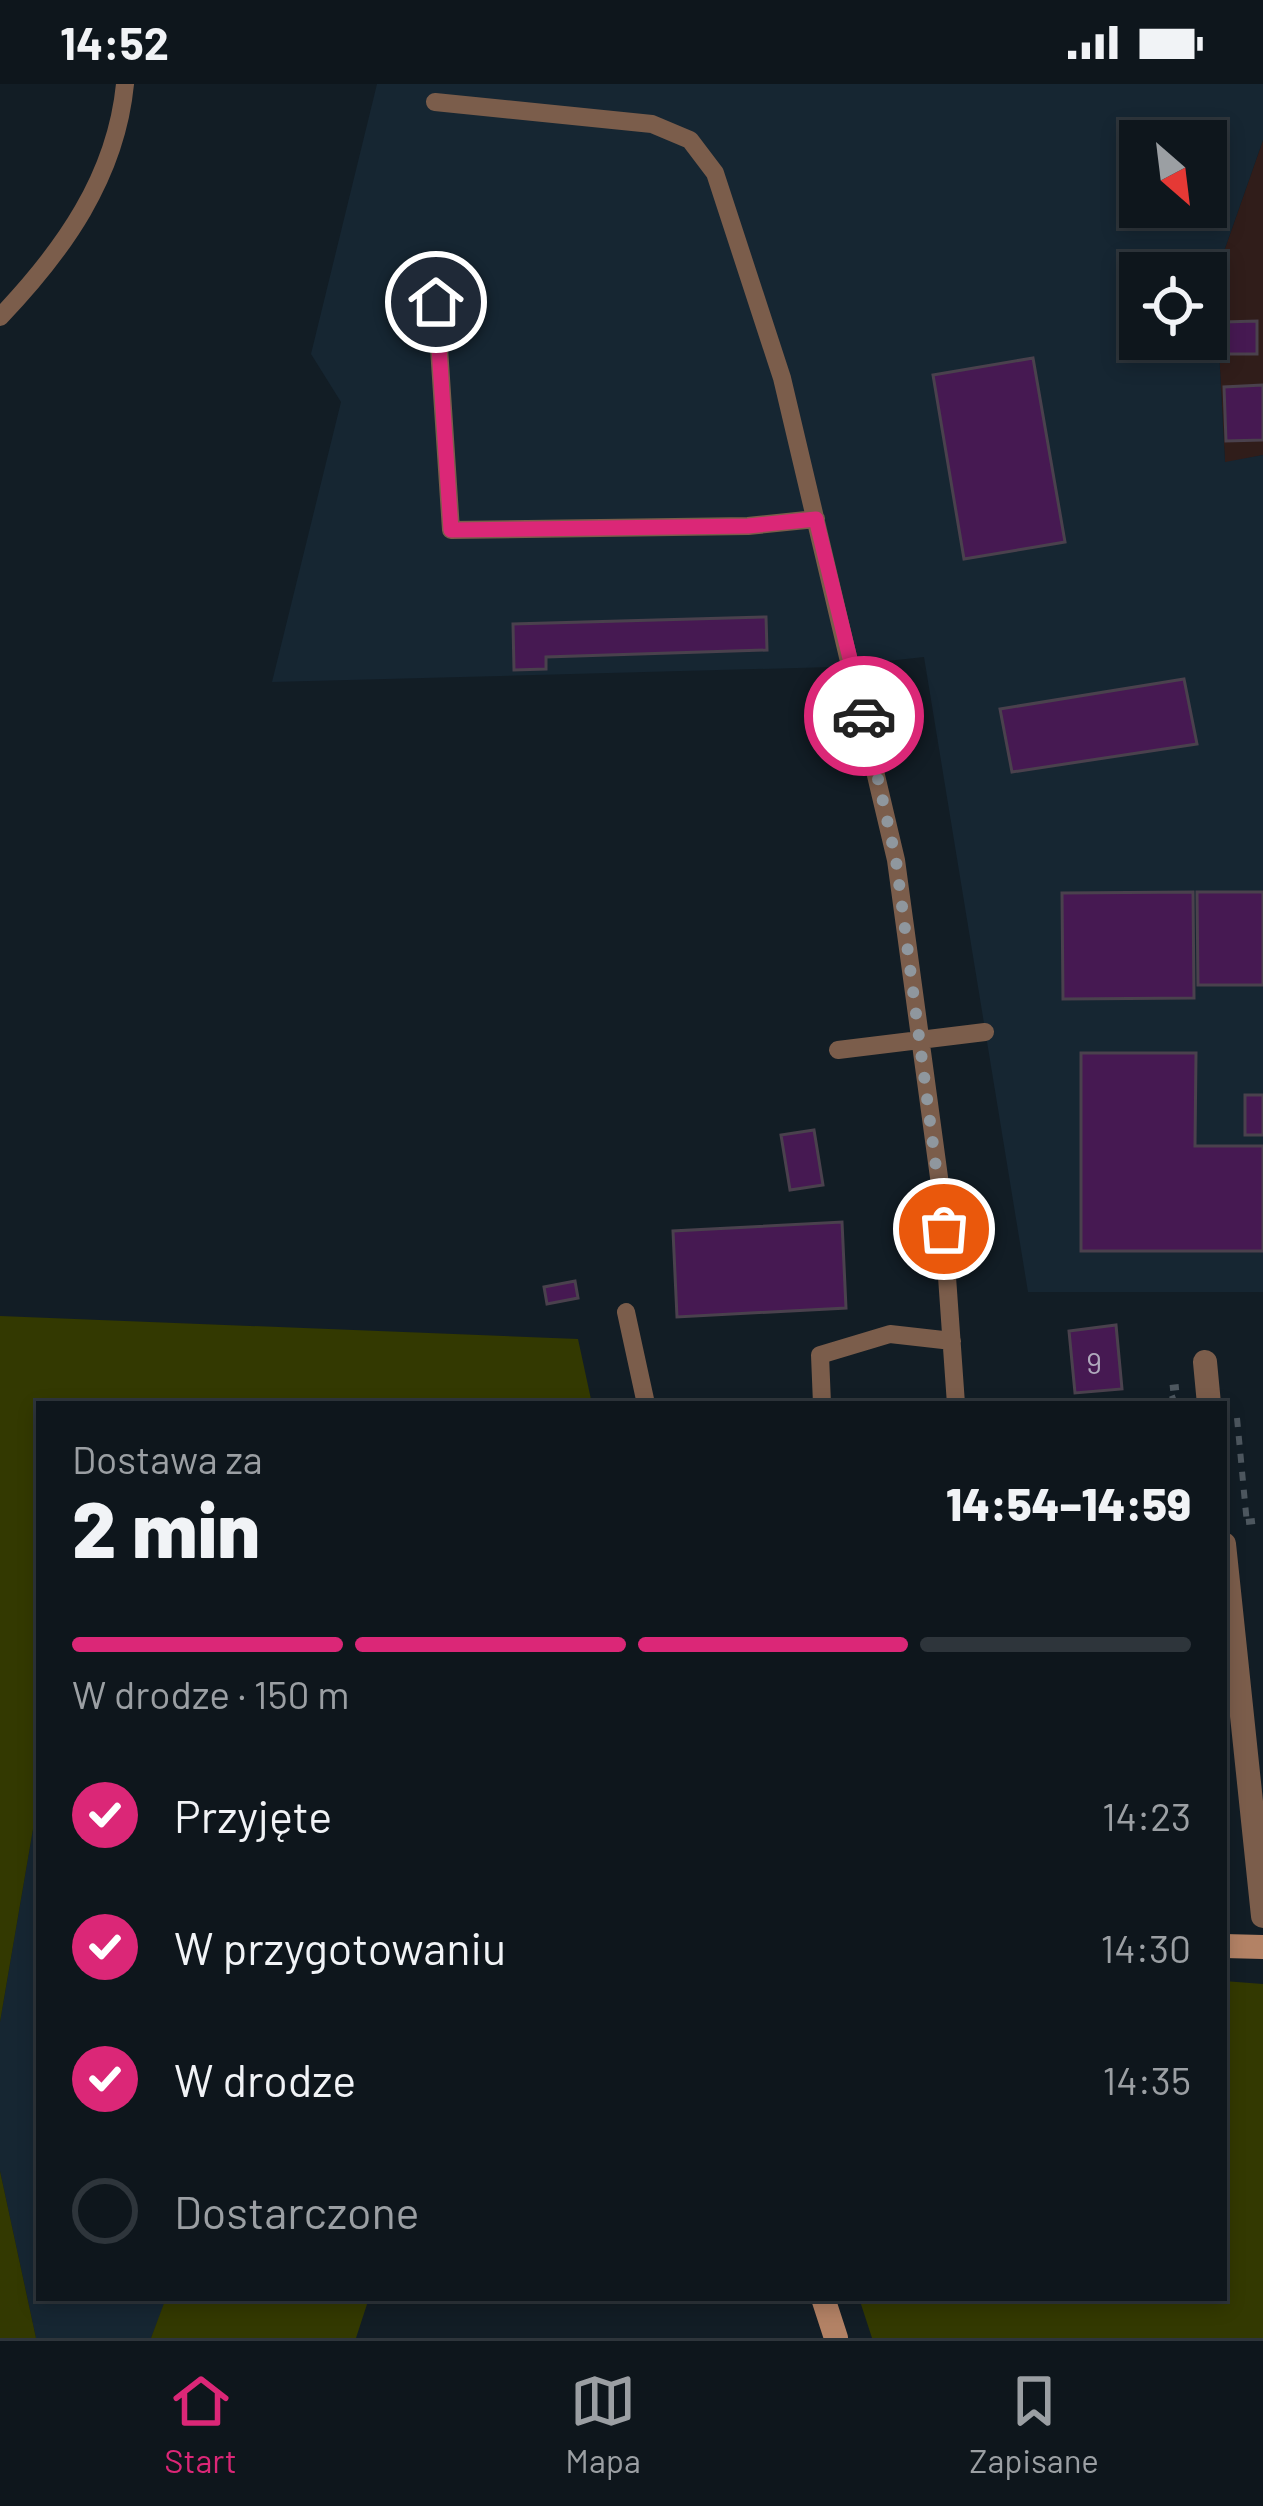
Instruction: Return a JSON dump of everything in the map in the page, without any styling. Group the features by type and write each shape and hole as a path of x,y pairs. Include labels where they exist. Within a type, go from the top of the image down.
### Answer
{"street":[{"path":"1236,1545 1263,1916"},
{"path":"1227,1946 1263,1947"},
{"path":"824,2301 836,2338"}],"lane":[{"path":"0,316 35,280 84,210 111,159 124,84"},
{"path":"435,102 652,124 690,140 715,173 740,241 816,519 896,860 941,1192 956,1401"},
{"path":"436,302 451,530 748,526 816,519"},
{"path":"838,1050 986,1032"},
{"path":"626,1312 645,1401"},
{"path":"822,1401 820,1355 890,1334 952,1341"}],"path":[{"path":"1174,1401 1169,1388 1207,1383"},
{"path":"1236,1545 1246,1522 1236,1426 1240,1409"},
{"path":"1246,1522 1263,1520"}],"shaded area":[{"path":"377,84 1263,84 1263,140 1224,252 1119,252 1119,360 1219,360 1225,462 1263,455 1263,1292 1028,1292 924,657 833,667 272,682 341,402 311,354"},
{"path":"1263,140 1263,455 1225,463 1219,360 1227,360 1224,252"},
{"path":"36,1812 36,2301 166,2301 151,2338 36,2338 0,2171 0,2022"}],"green space":[{"path":"0,1316 578,1339 591,1401 36,1401 36,1812 0,2022"},
{"path":"1227,1981 1263,1984 1263,2338 872,2338 860,2301 1227,2301"},
{"path":"0,2171 36,2338 0,2338"},
{"path":"165,2301 368,2301 356,2338 151,2338"}],"building":[{"path":"1257,321 1257,354 1227,354 1227,322"},
{"path":"1033,358 1065,542 964,559 933,375"},
{"path":"1263,385 1263,440 1226,441 1224,387"},
{"path":"766,617 767,650 546,657 546,669 514,670 513,624"},
{"path":"1184,679 1197,744 1012,772 1000,709"},
{"path":"1193,892 1194,998 1063,999 1062,893"},
{"path":"1197,892 1263,892 1263,985 1198,985"},
{"path":"1081,1053 1196,1053 1195,1146 1263,1146 1263,1251 1081,1251"},
{"path":"1245,1095 1263,1095 1263,1135 1245,1135"},
{"path":"814,1130 823,1185 790,1190 781,1135"},
{"path":"842,1222 846,1308 677,1317 673,1231"},
{"path":"575,1281 578,1298 547,1304 544,1287"},
{"path":"1116,1325 1122,1389 1075,1393 1069,1331"}],"way so far":[{"path":"864,716 896,860 944,1229"}],"route":[{"path":"436,302 451,530 748,526 816,519 864,716"}]}
